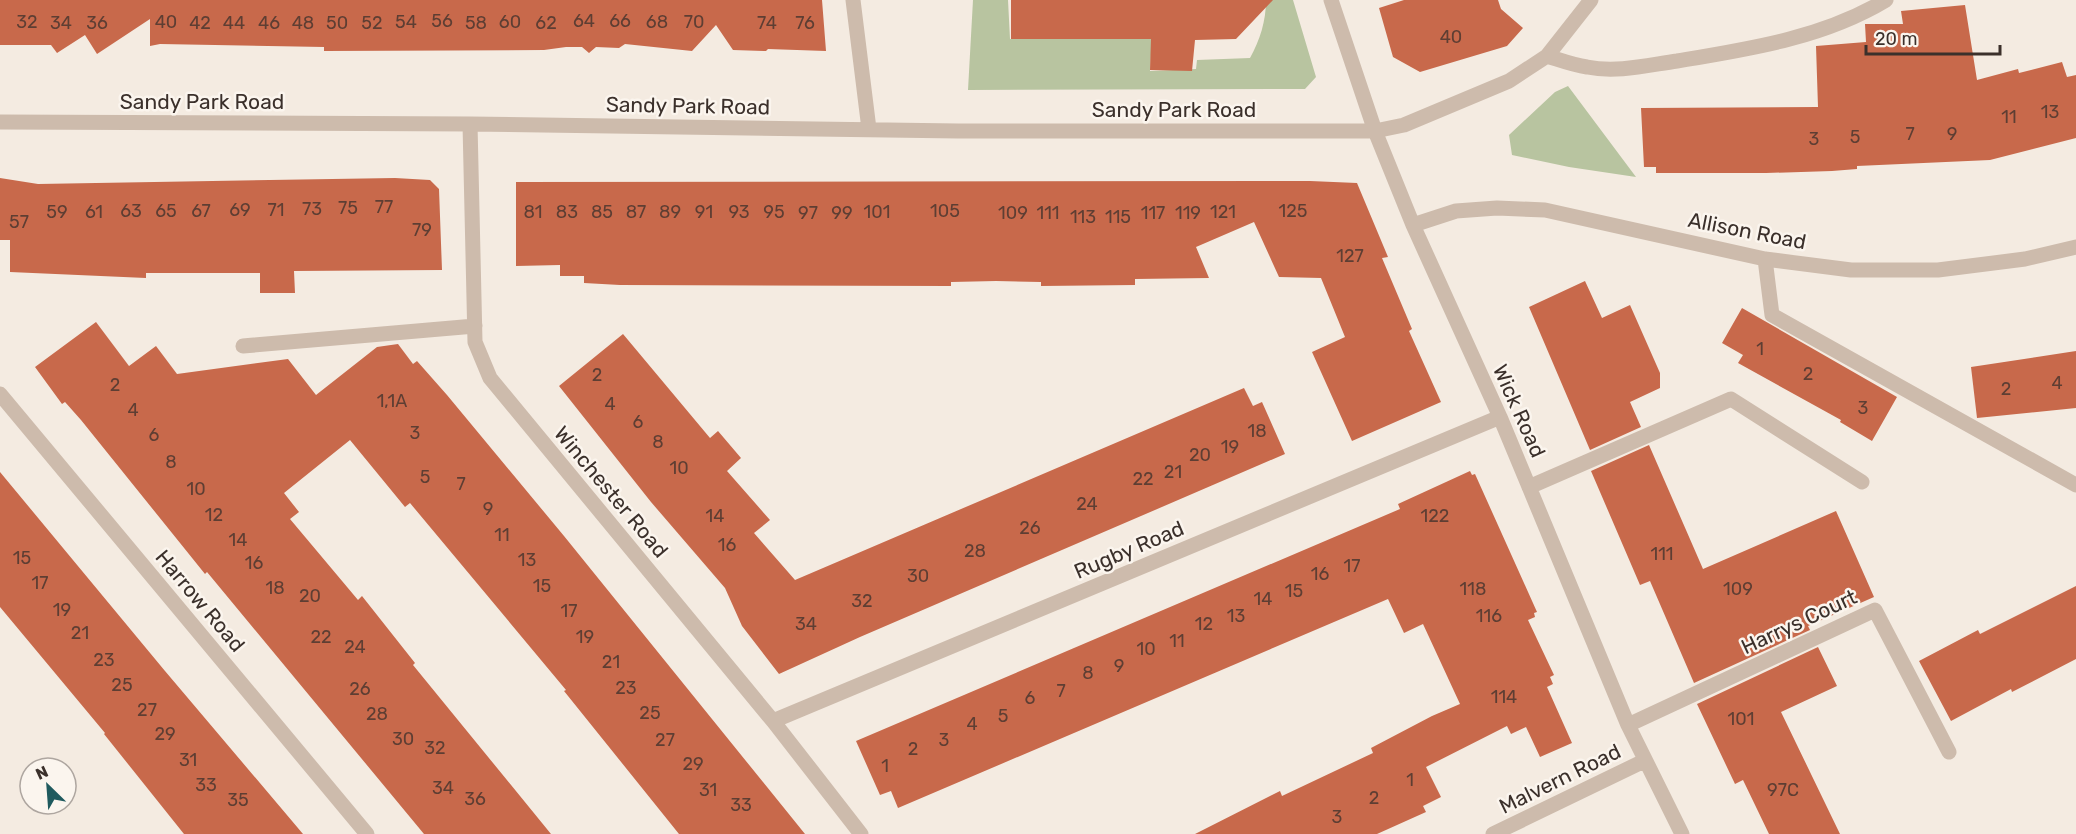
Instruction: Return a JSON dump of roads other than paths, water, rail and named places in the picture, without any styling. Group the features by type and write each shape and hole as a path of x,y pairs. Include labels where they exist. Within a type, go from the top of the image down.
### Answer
{"street":[{"path":"853,0 869,129"},
{"name":"Wick Road","path":"1331,0 1375,131 1413,225 1500,417 1628,725 1682,834"},
{"name":"Sandy Park Road","path":"0,122 1375,131 1404,125 1509,81 1547,56 1591,0"},
{"path":"1547,56 1587,68 1625,69 1729,52 1810,34 1871,9 1886,0"},
{"name":"Winchester Road","path":"470,124 475,342 490,378 773,721 861,834"},
{"name":"Allison Road","path":"1413,225 1456,211 1497,208 1545,210 1765,259 1851,270 1938,270 2025,259 2076,247"},
{"path":"1765,259 1772,315 2076,485"},
{"path":"243,346 475,326"},
{"name":"Harrow Road","path":"0,394 367,834"},
{"path":"1529,487 1731,399 1862,482"},
{"name":"Rugby Road","path":"773,721 1500,417"},
{"name":"Harrys Court","path":"1628,725 1875,610 1949,752"},
{"name":"Malvern Road","path":"1493,834 1644,761"}]}
